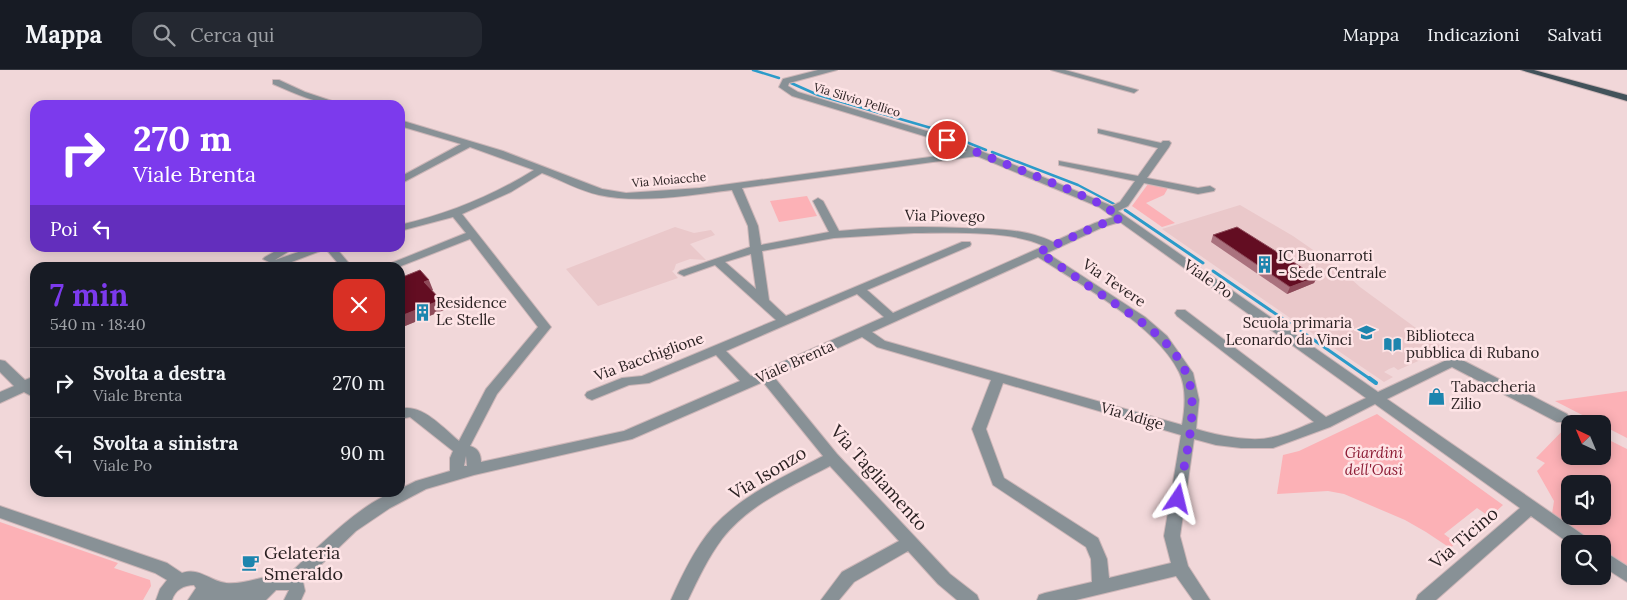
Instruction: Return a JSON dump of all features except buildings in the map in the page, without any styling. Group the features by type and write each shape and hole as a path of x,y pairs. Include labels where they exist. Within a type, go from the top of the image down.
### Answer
{"main road":[{"path":"1525,70 1627,98"}],"street":[{"name":"Via Silvio Pellico","path":"833,70 793,78 786,81 783,87 795,94 947,140 972,151"},
{"path":"1055,70 1134,90"},
{"path":"276,82 302,94 323,100"},
{"name":"Via Moiacche","path":"405,125 500,153 600,192 626,196 679,193 736,186 950,157 972,151"},
{"path":"1101,131 1165,145 1116,214"},
{"path":"405,178 469,144"},
{"name":"Viale Po","path":"972,151 1070,190 1116,214 1570,535"},
{"path":"1062,163 1198,191 1210,189"},
{"path":"405,227 456,213 505,190 540,170"},
{"path":"736,186 753,226 763,300"},
{"path":"818,201 835,234"},
{"path":"456,213 545,327 491,392 457,458 457,474"},
{"name":"Viale Brenta","path":"405,493 421,484 474,469 628,435 893,319 1099,225 1116,214"},
{"name":"Via Piovego","path":"684,273 756,248 835,234 922,230 999,232 1025,237 1053,246"},
{"path":"400,262 473,234"},
{"name":"Via Bacchiglione","path":"592,395 627,381 644,380 966,244"},
{"path":"267,262 282,252"},
{"path":"279,262 307,252"},
{"path":"334,252 343,262"},
{"name":"Via Tevere","path":"1039,252 1141,320 1163,339 1186,373 1192,400 1189,432 1172,536 1180,568 1202,600"},
{"path":"717,261 784,320"},
{"path":"858,289 893,319"},
{"path":"1181,313 1326,423"},
{"name":"Via Adige","path":"863,332 881,344 1216,440 1241,443 1267,443 1326,423 1378,399"},
{"name":"Via Bacchiglione","path":"718,350 749,382"},
{"path":"1378,399 1451,362 1459,364 1561,417"},
{"path":"0,364 30,386"},
{"name":"Via Tagliamento","path":"765,376 832,458 944,579 971,600"},
{"path":"998,379 979,429 998,482 1092,543 1099,559 1101,587"},
{"path":"0,398 30,387"},
{"path":"405,413 414,414 462,449 470,451 474,456 474,469"},
{"name":"Via Isonzo","path":"679,600 704,551 725,524 755,501 832,458"},
{"name":"Viale Brenta","path":"292,582 350,527 398,497"},
{"name":"Via Ticino","path":"1424,600 1531,507"},
{"path":"0,512 161,568 176,577 178,582"},
{"path":"829,600 848,577 910,542"},
{"path":"1611,564 1627,575"},
{"path":"1045,600 1180,568"},
{"path":"164,600 170,588 178,582 196,577 202,579 205,592"},
{"path":"196,600 204,591 216,589 236,590 278,582 292,582 296,586 297,591 292,600"},
{"path":"257,600 261,592 270,585"},
{"path":"205,592 243,600"}],"shaded area":[{"path":"1240,205 1293,236 1339,268 1360,287 1450,353 1440,358 1434,354 1398,370 1394,367 1389,369 1384,372 1393,377 1384,382 1306,329 1309,327 1296,318 1293,320 1162,229"},
{"path":"675,227 694,233 711,230 715,235 690,244 706,260 690,259 676,264 672,271 678,278 598,306 566,269"}],"green space":[{"path":"1148,184 1168,188 1164,195 1146,203 1175,223 1162,227 1132,206"},
{"path":"807,196 817,216 779,222 770,201"},
{"path":"1627,391 1627,438 1611,430 1611,415 1582,415 1555,401"},
{"name":"Giardini dell'Oasi","path":"1377,414 1503,505 1490,517 1477,508 1444,534 1456,543 1450,548 1405,520 1344,494 1328,491 1277,494 1283,455 1299,451"},
{"path":"1561,432 1561,465 1611,465 1611,441 1627,449 1627,566 1611,555 1611,535 1583,535 1568,525 1611,525 1611,475 1561,475 1561,520 1552,514 1554,501 1537,471 1545,463 1536,458"},
{"path":"0,522 118,563 114,568 150,580 151,586 143,600 0,600"}],"waterway":[{"path":"753,70 779,78"},
{"path":"791,83 818,95 931,128 986,150"},
{"path":"992,152 1078,185 1116,205"},
{"path":"1125,210 1203,263"},
{"path":"1213,271 1289,323"},
{"path":"1301,331 1370,379"},
{"path":"1369,378 1376,383"}],"place":[{"name":"IC Buonarroti - Sede Centrale","path":"1264,265"},
{"name":"Residence Le Stelle","path":"422,312"},
{"name":"Scuola primaria Leonardo da Vinci","path":"1366,332"},
{"name":"Biblioteca pubblica di Rubano","path":"1392,345"},
{"name":"Tabaccheria Zilio","path":"1437,396"},
{"name":"Gelateria Smeraldo","path":"250,563"}],"route":[{"path":"947,140 1070,190 1103,205 1121,218 1099,225 1039,252 1141,320 1163,339 1177,357 1186,373 1192,400 1189,432 1178,499"}]}
